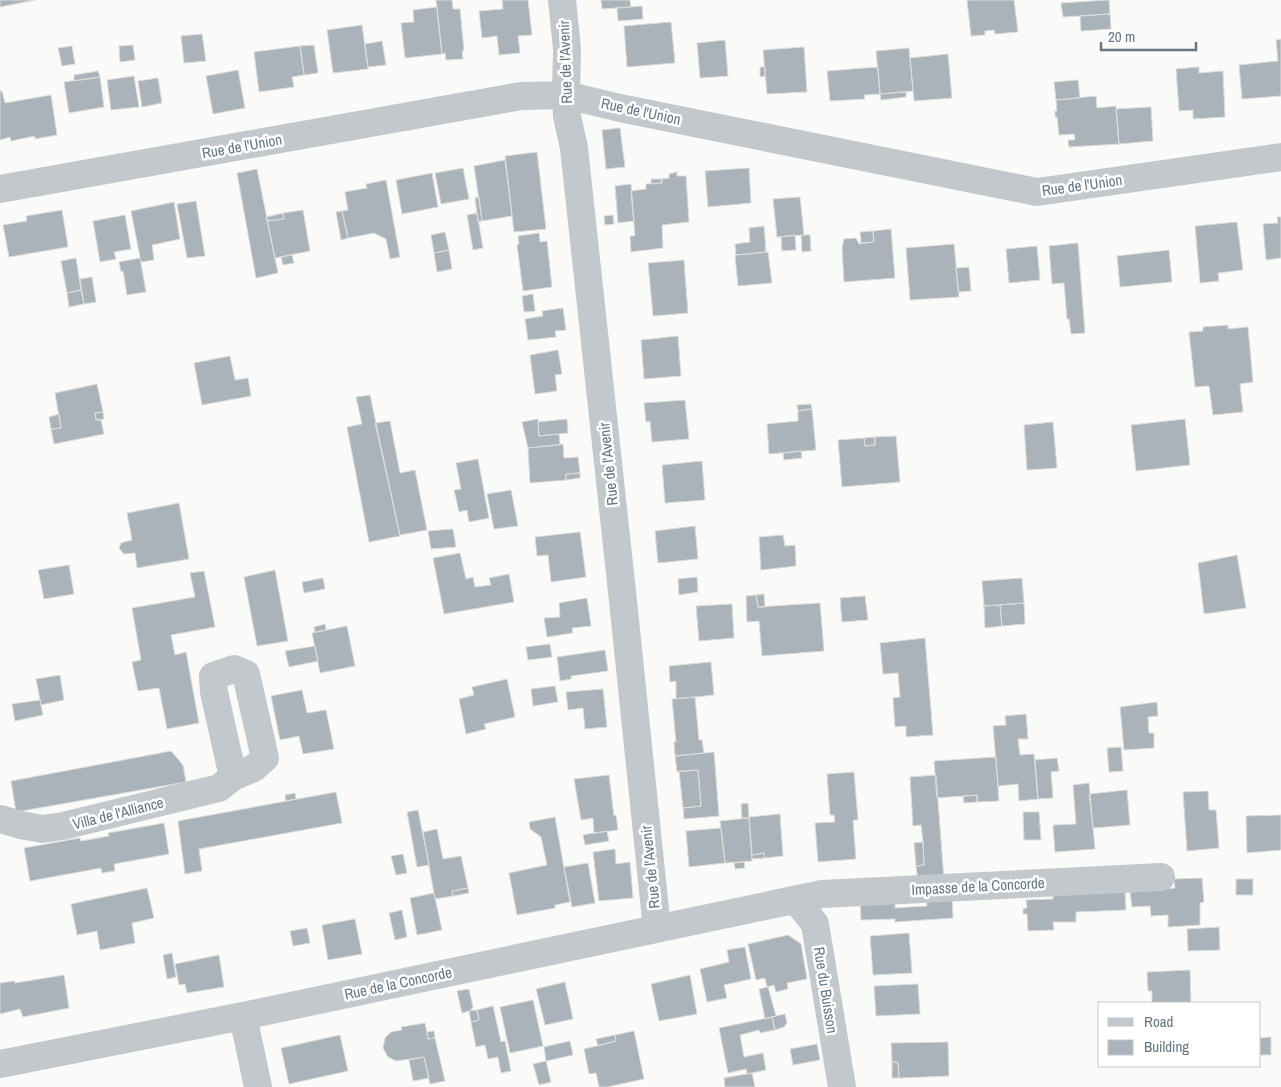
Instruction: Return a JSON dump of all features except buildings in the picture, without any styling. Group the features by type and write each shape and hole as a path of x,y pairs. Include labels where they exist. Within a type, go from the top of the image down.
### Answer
{"street":[{"name":"Rue de l'Avenir","path":"562,0 567,49 567,116 574,148 657,929"},
{"name":"Rue de l'Union","path":"0,190 521,96 566,95 620,108 1037,192 1281,156"},
{"name":"Villa de l'Alliance","path":"0,818 42,830 219,788 233,778"},
{"name":"Impasse de la Concorde","path":"796,900 822,894 1161,877"},
{"name":"Rue de la Concorde","path":"0,1064 243,1016 796,900"},
{"name":"Rue du Buisson","path":"796,900 815,924 842,1087"},
{"path":"243,1016 258,1087"}]}
